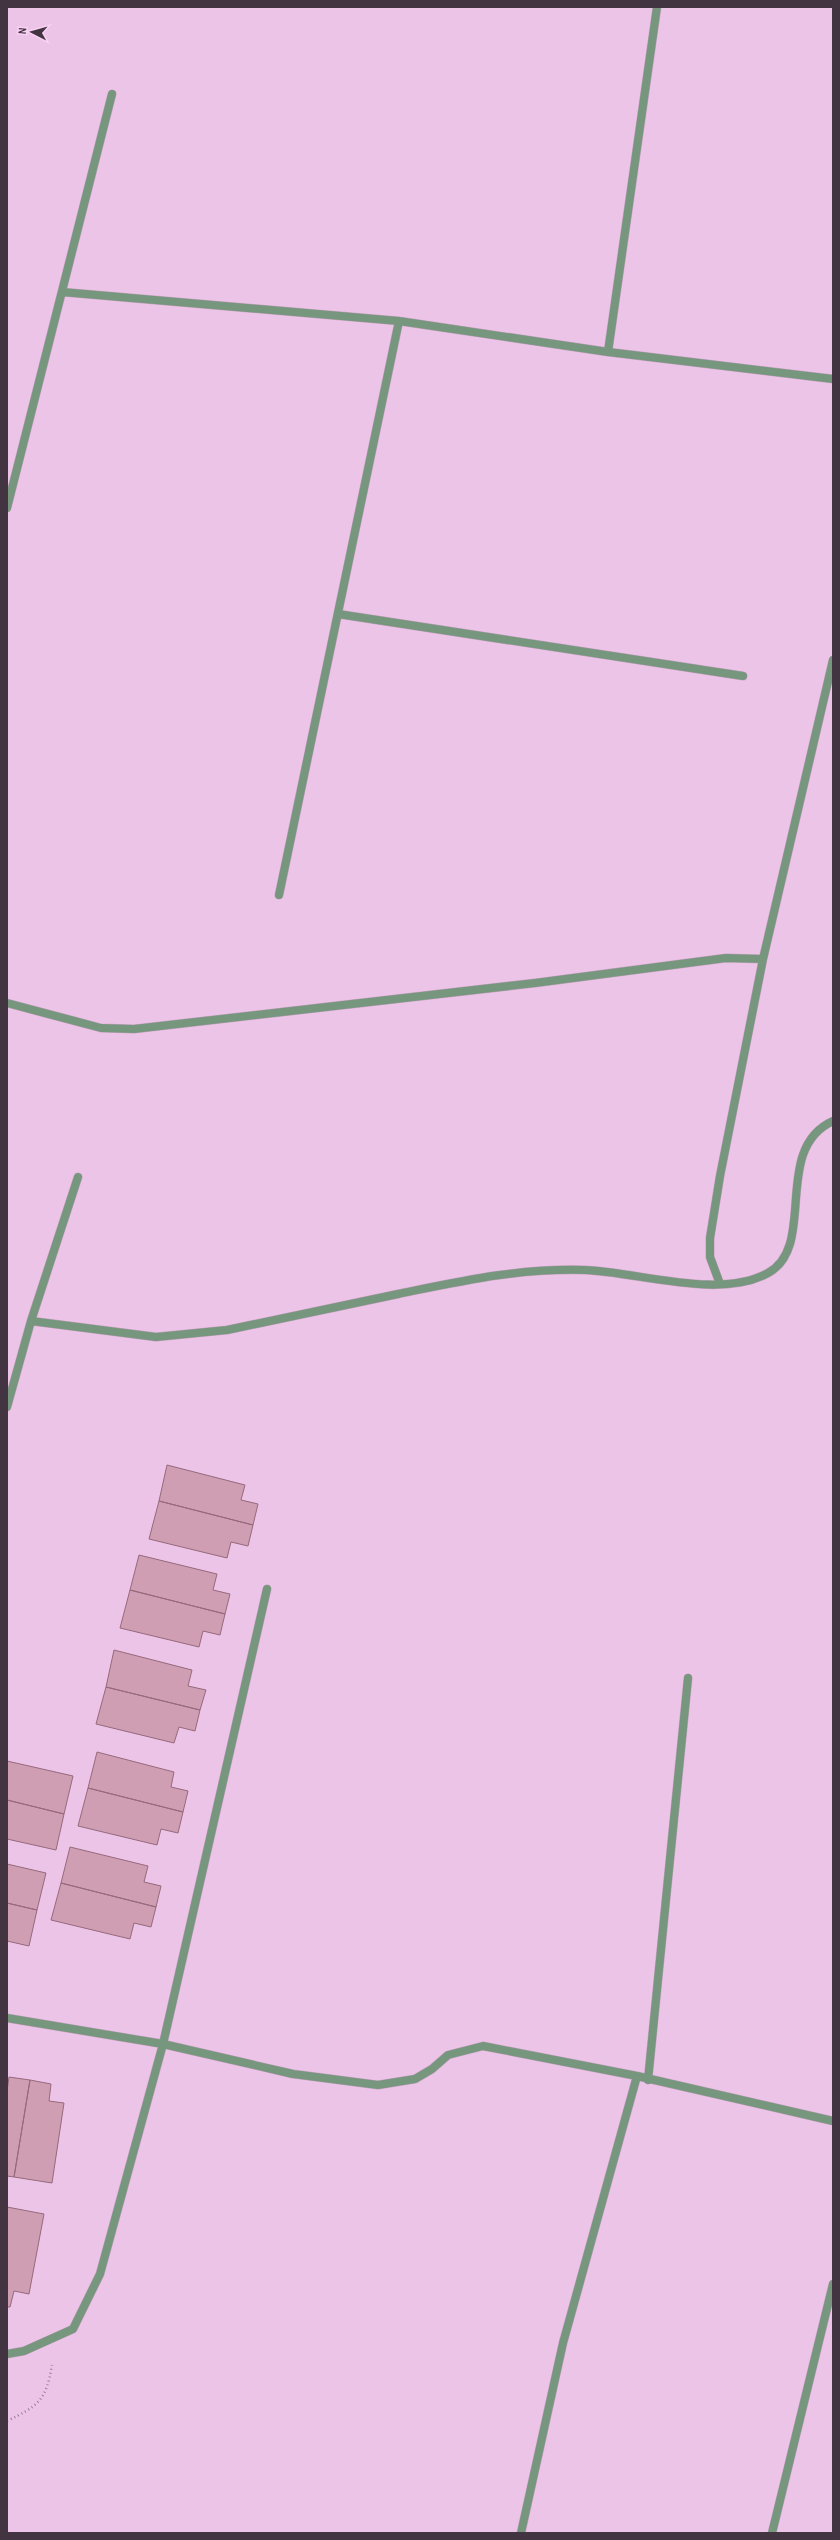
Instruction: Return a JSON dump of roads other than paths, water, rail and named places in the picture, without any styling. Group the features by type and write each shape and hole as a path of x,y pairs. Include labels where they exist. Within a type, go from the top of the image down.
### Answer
{"street":[{"path":"608,352 657,7"},
{"path":"7,508 112,94"},
{"path":"62,292 399,321 608,352 833,379"},
{"path":"279,895 399,321"},
{"path":"338,614 742,676"},
{"path":"720,1284 710,1257 710,1238 721,1169 763,959 833,660"},
{"path":"7,1003 101,1028 134,1029 535,983 726,958 763,959"},
{"path":"31,1321 156,1337 185,1336 227,1330 519,1271 587,1270 703,1284 750,1282 770,1272 783,1259 792,1234 800,1163 805,1147 814,1132 833,1121"},
{"path":"7,1407 31,1321 78,1176"},
{"path":"7,2354 24,2351 73,2329 100,2274 164,2044 267,1589"},
{"path":"648,2080 688,1678"},
{"path":"7,2018 164,2044 293,2074 378,2085 415,2079 432,2069 448,2055 483,2046 637,2076 648,2080 833,2121"},
{"path":"521,2533 563,2343 637,2076"},
{"path":"772,2533 833,2284"}]}
